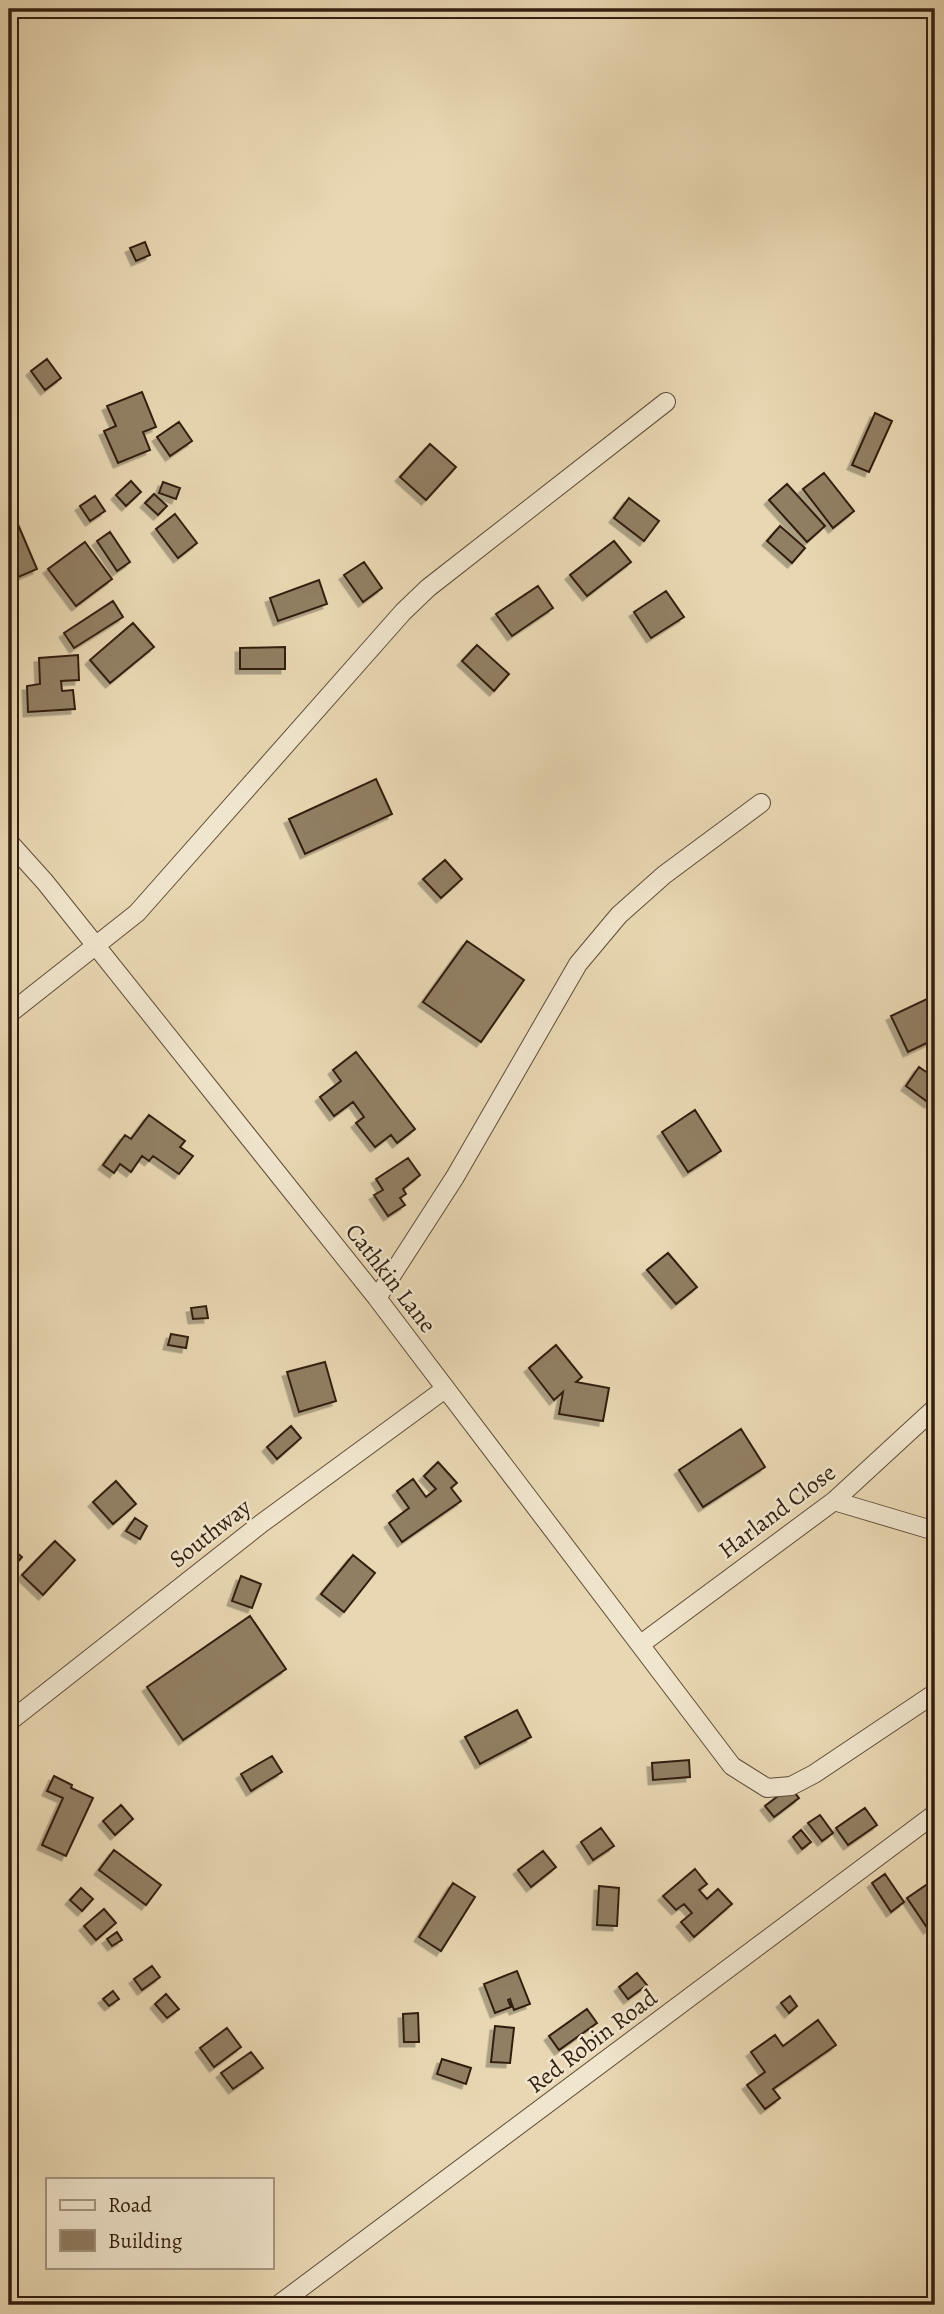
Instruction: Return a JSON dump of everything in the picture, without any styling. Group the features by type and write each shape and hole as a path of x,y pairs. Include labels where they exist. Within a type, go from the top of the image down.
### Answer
{"street":[{"path":"9,1014 137,912 403,612 428,588 666,402"},
{"path":"377,1298 455,1177 578,964 619,915 664,875 761,803"},
{"name":"Cathkin Lane","path":"9,842 45,882 377,1298 732,1766 767,1788 779,1789 803,1781 935,1693"},
{"name":"Southway","path":"9,1722 262,1523 445,1389"},
{"name":"Harland Close","path":"641,1644 834,1501 935,1408"},
{"path":"834,1501 935,1531"},
{"name":"Red Robin Road","path":"278,2305 935,1814"}],"building":[{"path":"145,242 150,255 136,261 130,248"},
{"path":"47,359 61,378 45,390 31,371"},
{"path":"142,392 156,427 143,432 150,450 118,463 104,431 116,426 107,406"},
{"path":"875,413 892,421 869,472 852,465"},
{"path":"179,422 192,441 170,456 157,437"},
{"path":"430,444 456,467 426,500 400,477"},
{"path":"824,473 854,511 833,528 803,489"},
{"path":"131,481 141,492 126,506 116,495"},
{"path":"163,482 180,488 176,499 159,493"},
{"path":"787,484 825,526 807,542 769,500"},
{"path":"154,494 167,506 158,515 145,503"},
{"path":"95,496 105,511 90,521 80,506"},
{"path":"629,498 659,521 644,541 614,518"},
{"path":"175,514 197,543 178,558 156,529"},
{"path":"14,515 37,569 16,578 9,560 9,517"},
{"path":"780,526 805,548 792,563 767,541"},
{"path":"110,532 130,562 117,571 97,541"},
{"path":"614,541 631,562 587,596 570,575"},
{"path":"85,542 112,579 76,606 48,569"},
{"path":"364,562 382,588 363,602 344,575"},
{"path":"319,580 327,604 278,621 270,598"},
{"path":"538,586 553,608 512,636 496,614"},
{"path":"666,591 684,617 651,638 634,612"},
{"path":"113,601 123,617 74,648 64,633"},
{"path":"133,623 154,647 110,683 90,660"},
{"path":"477,645 509,674 494,691 462,661"},
{"path":"285,647 285,669 240,669 240,648"},
{"path":"78,655 79,680 61,681 62,691 73,690 75,709 28,712 27,686 40,684 39,658"},
{"path":"376,779 392,814 305,854 289,819"},
{"path":"445,860 462,879 441,898 423,879"},
{"path":"467,941 524,980 481,1042 423,1002"},
{"path":"931,997 935,1007 935,1039 908,1052 891,1016"},
{"path":"356,1052 415,1129 397,1143 391,1135 375,1147 356,1123 364,1117 353,1102 334,1116 320,1097 341,1081 333,1070"},
{"path":"919,1067 935,1078 935,1094 929,1103 906,1086"},
{"path":"695,1110 721,1151 688,1172 662,1132"},
{"path":"149,1115 185,1141 180,1147 193,1156 179,1174 153,1156 149,1161 142,1156 131,1172 120,1164 114,1173 103,1165 125,1135 131,1139"},
{"path":"408,1158 420,1175 403,1189 406,1194 400,1198 405,1205 388,1216 374,1195 383,1190 376,1179"},
{"path":"668,1253 697,1287 676,1304 647,1270"},
{"path":"206,1306 208,1318 193,1319 191,1308"},
{"path":"171,1334 188,1337 186,1348 168,1345"},
{"path":"556,1345 582,1377 576,1382 609,1388 603,1421 559,1414 563,1392 554,1400 529,1368"},
{"path":"325,1362 336,1401 299,1412 287,1372"},
{"path":"291,1426 301,1438 277,1459 267,1447"},
{"path":"741,1429 765,1467 703,1507 679,1470"},
{"path":"438,1462 457,1483 451,1488 461,1501 402,1542 389,1523 409,1508 397,1491 413,1479 426,1497 436,1489 424,1476"},
{"path":"116,1481 136,1504 113,1524 93,1502"},
{"path":"135,1518 147,1526 140,1539 126,1531"},
{"path":"55,1541 75,1560 43,1595 22,1575"},
{"path":"9,1546 22,1557 9,1572"},
{"path":"353,1555 375,1573 344,1612 321,1594"},
{"path":"241,1576 261,1584 252,1608 232,1601"},
{"path":"250,1616 286,1669 183,1740 147,1687"},
{"path":"517,1710 531,1737 480,1764 465,1737"},
{"path":"272,1756 282,1772 251,1791 241,1774"},
{"path":"689,1760 690,1777 653,1780 652,1763"},
{"path":"54,1776 93,1798 66,1856 42,1845 63,1798 47,1791"},
{"path":"790,1787 799,1798 774,1817 765,1806"},
{"path":"121,1805 133,1819 115,1835 103,1821"},
{"path":"865,1808 877,1825 848,1845 836,1828"},
{"path":"820,1815 833,1833 822,1841 808,1823"},
{"path":"601,1828 614,1846 593,1860 581,1842"},
{"path":"801,1830 811,1842 802,1849 793,1837"},
{"path":"114,1850 161,1885 146,1905 99,1870"},
{"path":"543,1851 556,1867 531,1887 518,1870"},
{"path":"695,1869 707,1884 699,1890 707,1899 718,1889 732,1904 694,1937 681,1922 692,1913 684,1904 676,1910 663,1896"},
{"path":"885,1874 904,1902 891,1912 872,1883"},
{"path":"935,1879 935,1924 928,1929 907,1898"},
{"path":"453,1883 475,1897 441,1951 419,1937"},
{"path":"599,1886 619,1888 617,1926 597,1925"},
{"path":"81,1888 93,1899 82,1911 70,1900"},
{"path":"104,1909 116,1923 96,1940 84,1926"},
{"path":"117,1932 122,1940 112,1946 107,1939"},
{"path":"152,1966 160,1977 142,1990 134,1979"},
{"path":"517,1971 530,2004 514,2010 510,1999 508,2000 511,2007 495,2013 484,1984"},
{"path":"637,1973 647,1985 628,1999 619,1987"},
{"path":"113,1991 119,1999 109,2006 103,1999"},
{"path":"166,1994 179,2009 167,2018 155,2004"},
{"path":"790,1996 797,2006 789,2013 781,2003"},
{"path":"587,2009 597,2023 559,2050 549,2036"},
{"path":"418,2013 419,2042 404,2042 403,2014"},
{"path":"818,2020 836,2045 773,2089 780,2098 765,2109 747,2085 765,2072 751,2052 775,2035 783,2046"},
{"path":"495,2026 514,2028 510,2063 491,2062"},
{"path":"227,2028 241,2047 214,2067 200,2048"},
{"path":"251,2052 263,2068 233,2089 221,2073"},
{"path":"442,2059 471,2068 466,2084 437,2074"}]}
